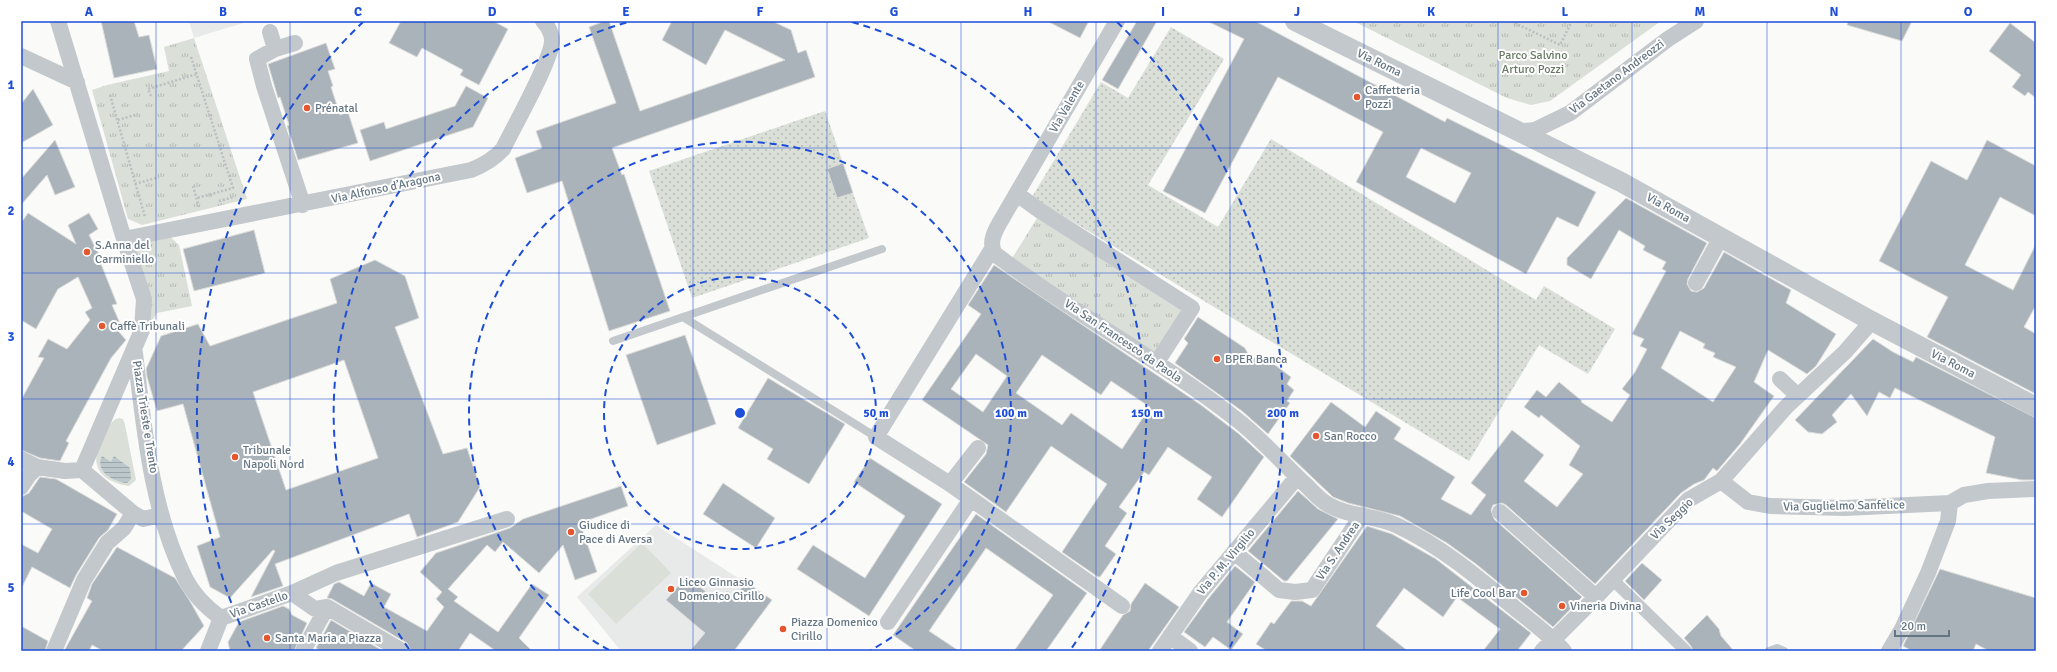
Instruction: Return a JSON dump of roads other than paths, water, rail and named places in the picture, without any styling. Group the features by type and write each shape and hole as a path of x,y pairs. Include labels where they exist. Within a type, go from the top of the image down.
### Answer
{"street":[{"path":"58,21 124,239 144,299 142,330 135,351"},
{"name":"Via Alfonso d’Aragona","path":"124,239 304,205 471,170 481,166 497,156 502,148 547,60 552,39 550,31 542,21"},
{"name":"Via Valente","path":"1017,194 1117,21"},
{"name":"Via Roma","path":"1294,21 1516,132 1621,182 1872,321 2036,407"},
{"name":"Via Gaetano Andreozzi","path":"1552,122 1557,112 1564,105 1678,21"},
{"name":"Via Gaetano Andreozzi","path":"1552,122 1570,113 1668,39 1696,21"},
{"path":"270,32 275,49"},
{"path":"295,43 275,49 257,59 264,86 304,205"},
{"path":"21,56 76,82"},
{"path":"1516,132 1535,130 1552,122"},
{"path":"1122,606 950,484 876,437 992,249 992,238 1017,194 1192,308 1157,362"},
{"path":"1696,283 1721,237"},
{"name":"Via San Francesco da Paola","path":"992,249 1005,261 1157,362 1237,419 1264,443 1327,505 1346,513 1362,515 1394,524 1453,558 1559,645"},
{"name":"Via Seggio","path":"1542,651 1559,645 1596,597 1612,579 1688,500 1721,481 1737,461 1798,394 1845,352 1872,321"},
{"name":"Piazza Trieste e Trento","path":"82,470 135,351"},
{"name":"Piazza Trieste e Trento","path":"135,351 142,413 161,515"},
{"path":"1780,379 1798,394"},
{"path":"950,484 978,448"},
{"path":"21,459 37,467 65,471 82,470 133,513 143,519 161,515"},
{"path":"21,487 29,475 37,467"},
{"name":"Via P. M. Virgilio","path":"1160,651 1200,593 1297,477"},
{"name":"Via Guglielmo Sanfelice","path":"1721,481 1748,502 1770,506 1845,508 1950,503 1964,495 1988,491 2036,489"},
{"path":"888,622 971,499"},
{"path":"1889,651 1902,629 1928,573 1948,521 1950,503"},
{"path":"1500,512 1596,597"},
{"path":"54,651 84,580 108,543 124,528 133,513"},
{"name":"Via Castello","path":"161,515 185,579 207,608 221,618 292,593 315,609 327,607 402,651"},
{"name":"Via S. Andrea","path":"1234,552 1279,590 1295,592 1312,590 1362,515"},
{"path":"292,593 336,573 507,519"},
{"path":"1612,579 1686,651"},
{"path":"303,651 327,607"},
{"path":"208,651 221,618"},
{"path":"1170,636 1190,651"}],"lane":[{"path":"613,341 882,249"},
{"path":"683,316 876,437"},
{"path":"1769,651 1777,648 1784,651"}],"place":[{"name":"Caffetteria Pozzi","path":"1357,97"},
{"name":"Prénatal","path":"307,108"},
{"name":"S.Anna del Carminiello","path":"87,252"},
{"name":"Caffè Tribunali","path":"102,326"},
{"name":"BPER Banca","path":"1217,359"},
{"name":"San Rocco","path":"1316,436"},
{"name":"Tribunale Napoli Nord","path":"235,457"},
{"name":"Giudice di Pace di Aversa","path":"571,532"},
{"name":"Liceo Ginnasio Domenico Cirillo","path":"671,589"},
{"name":"Life Cool Bar","path":"1524,593"},
{"name":"Vineria Divina","path":"1562,606"},
{"name":"Piazza Domenico Cirillo","path":"783,629"},
{"name":"Santa Maria a Piazza","path":"267,638"}],"park label":[{"name":"Parco Salvino Arturo Pozzi","path":"1533,62"}]}
